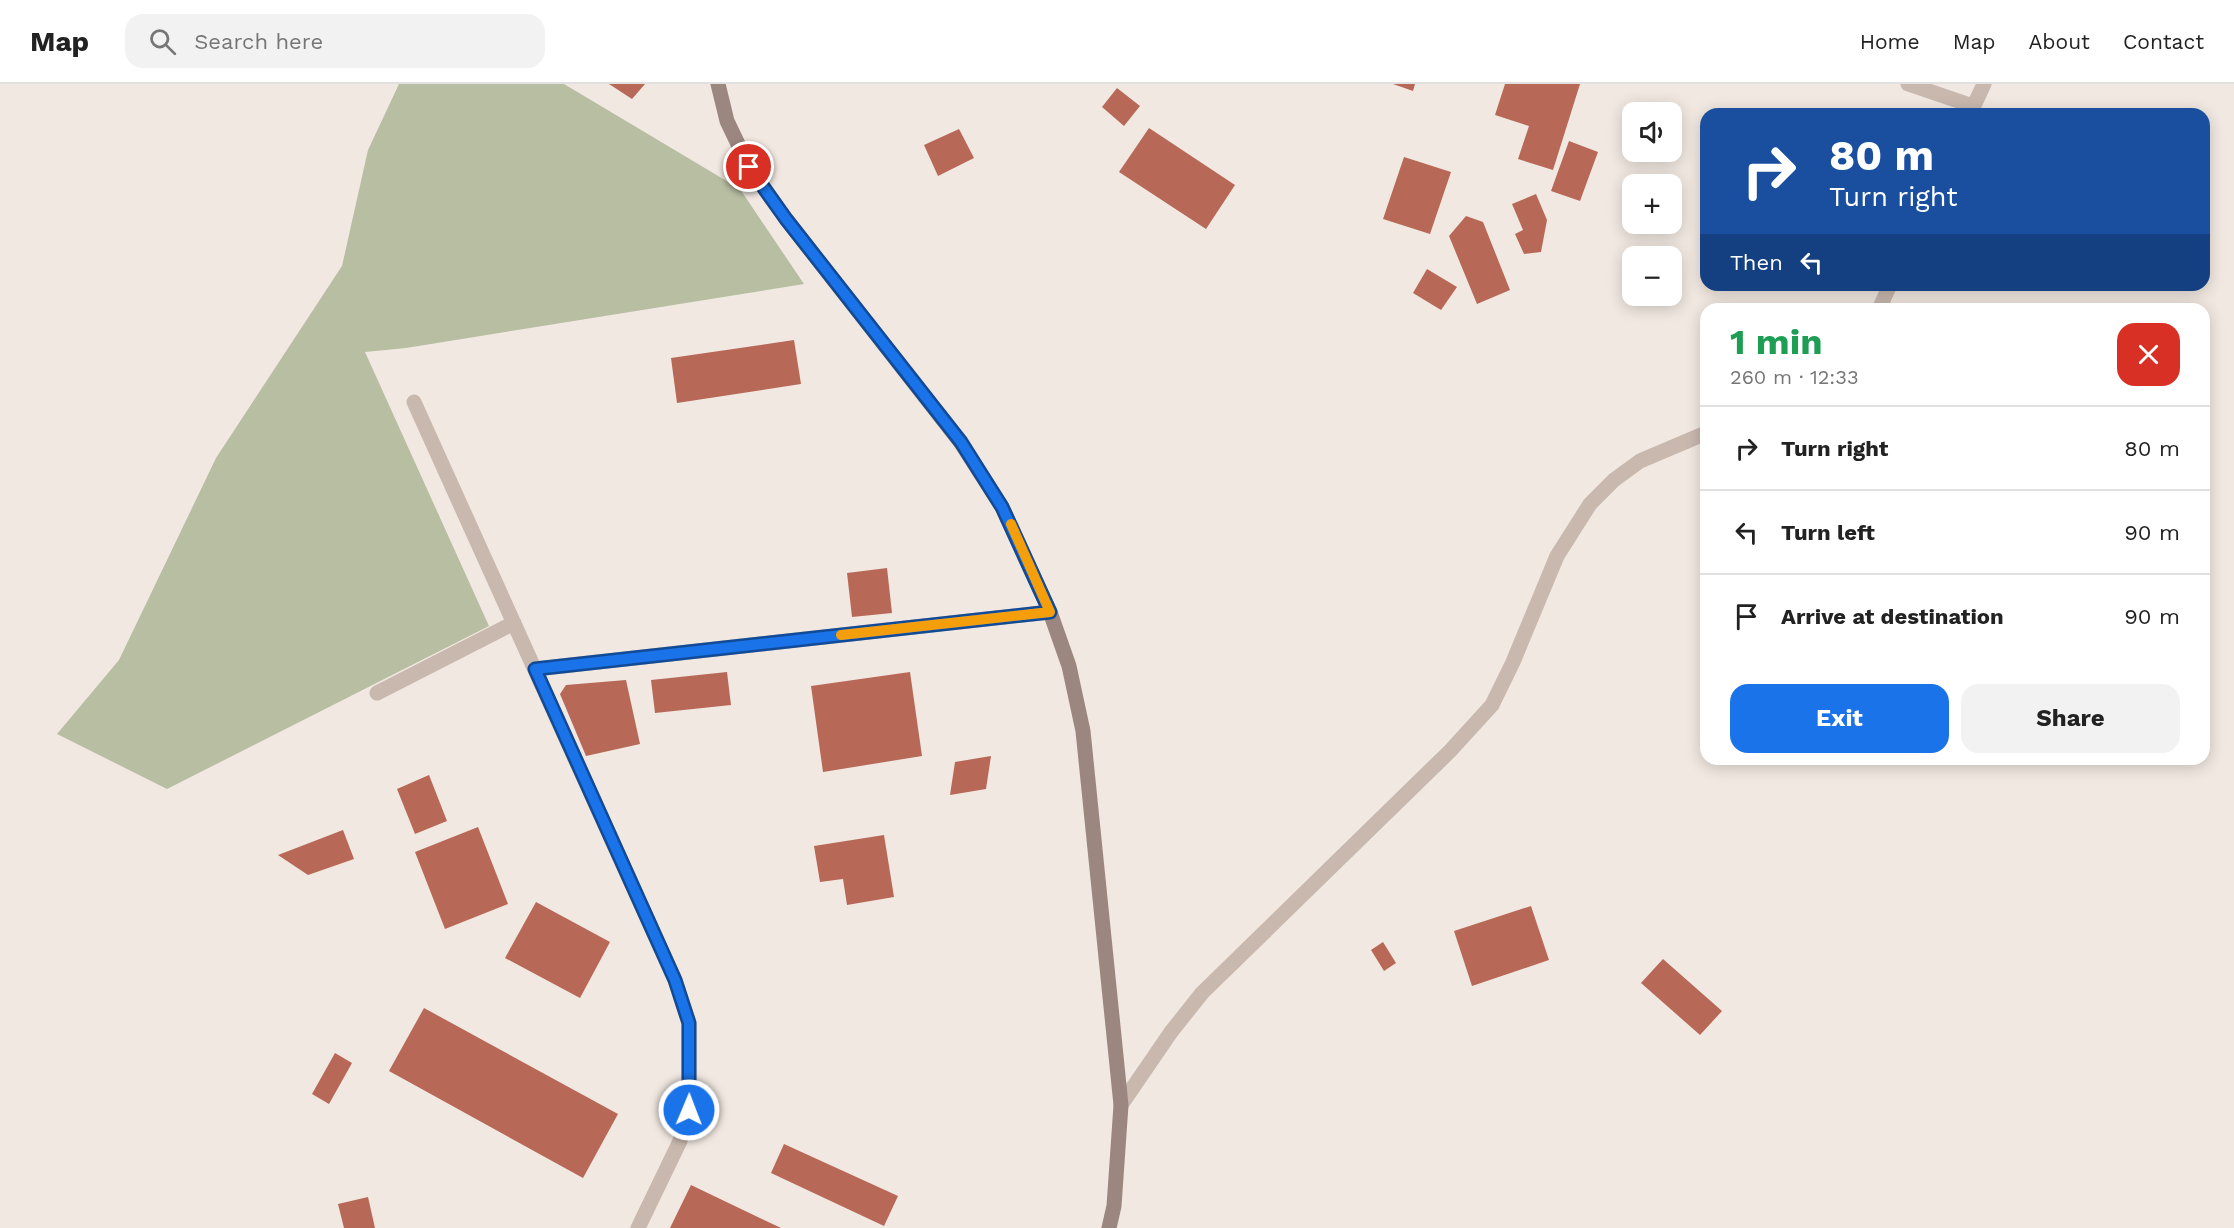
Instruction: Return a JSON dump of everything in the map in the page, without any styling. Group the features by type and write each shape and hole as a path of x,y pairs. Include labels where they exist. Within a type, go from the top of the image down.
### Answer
{"street":[{"path":"717,84 727,121 749,167 786,219 961,442 1002,507 1050,612 1069,666 1083,731 1121,1105 1114,1206 1109,1228"},
{"path":"1908,84 1966,108"},
{"path":"1972,108 1984,84"},
{"path":"414,402 675,980 689,1023 689,1110 680,1141 638,1228"},
{"path":"1121,1105 1171,1032 1202,993 1450,751 1492,705 1513,662 1557,556 1590,504 1614,480 1640,461 1700,436"},
{"path":"535,669 1050,612"},
{"path":"377,693 514,623"}],"green space":[{"path":"399,84 564,84 740,189 804,284 406,348 365,352 489,626 167,789 57,734 119,660 216,458 342,266 368,150"}],"building":[{"path":"609,84 645,84 632,99"},
{"path":"1393,84 1415,84 1413,91"},
{"path":"1505,84 1580,84 1553,170 1518,159 1529,126 1495,115"},
{"path":"1117,88 1140,106 1124,126 1102,107"},
{"path":"1149,128 1235,185 1206,229 1119,172"},
{"path":"959,129 974,158 938,176 924,145"},
{"path":"1569,141 1598,152 1580,201 1551,191"},
{"path":"1404,157 1451,172 1430,234 1383,219"},
{"path":"1536,194 1547,220 1541,252 1524,254 1515,234 1523,230 1512,204"},
{"path":"1466,216 1483,222 1510,290 1477,304 1449,236"},
{"path":"1427,269 1457,287 1441,310 1413,293"},
{"path":"794,340 801,384 677,403 671,358"},
{"path":"887,568 892,613 852,617 847,573"},
{"path":"727,672 731,705 655,713 651,680"},
{"path":"910,672 922,756 823,772 811,686"},
{"path":"626,680 640,744 586,756 560,694 566,685"},
{"path":"991,756 986,789 950,795 955,762"},
{"path":"429,775 447,821 415,834 397,789"},
{"path":"478,827 508,904 445,929 415,852"},
{"path":"343,830 354,859 308,875 278,855"},
{"path":"884,835 894,897 847,905 843,879 820,882 814,846"},
{"path":"536,902 610,942 580,998 505,958"},
{"path":"1531,906 1549,960 1472,986 1454,931"},
{"path":"1383,942 1396,963 1384,971 1371,950"},
{"path":"1663,959 1722,1011 1700,1035 1641,983"},
{"path":"424,1008 618,1114 583,1178 389,1071"},
{"path":"335,1053 352,1063 329,1104 312,1094"},
{"path":"784,1144 898,1196 884,1226 771,1173"},
{"path":"691,1185 781,1228 670,1228"},
{"path":"368,1197 375,1228 344,1228 338,1204"}],"slow traffic":[{"path":"841,635 1050,612 1011,524"}],"route":[{"path":"689,1110 689,1023 675,980 535,669 1050,612 1002,507 961,442 786,219 749,167"}]}
